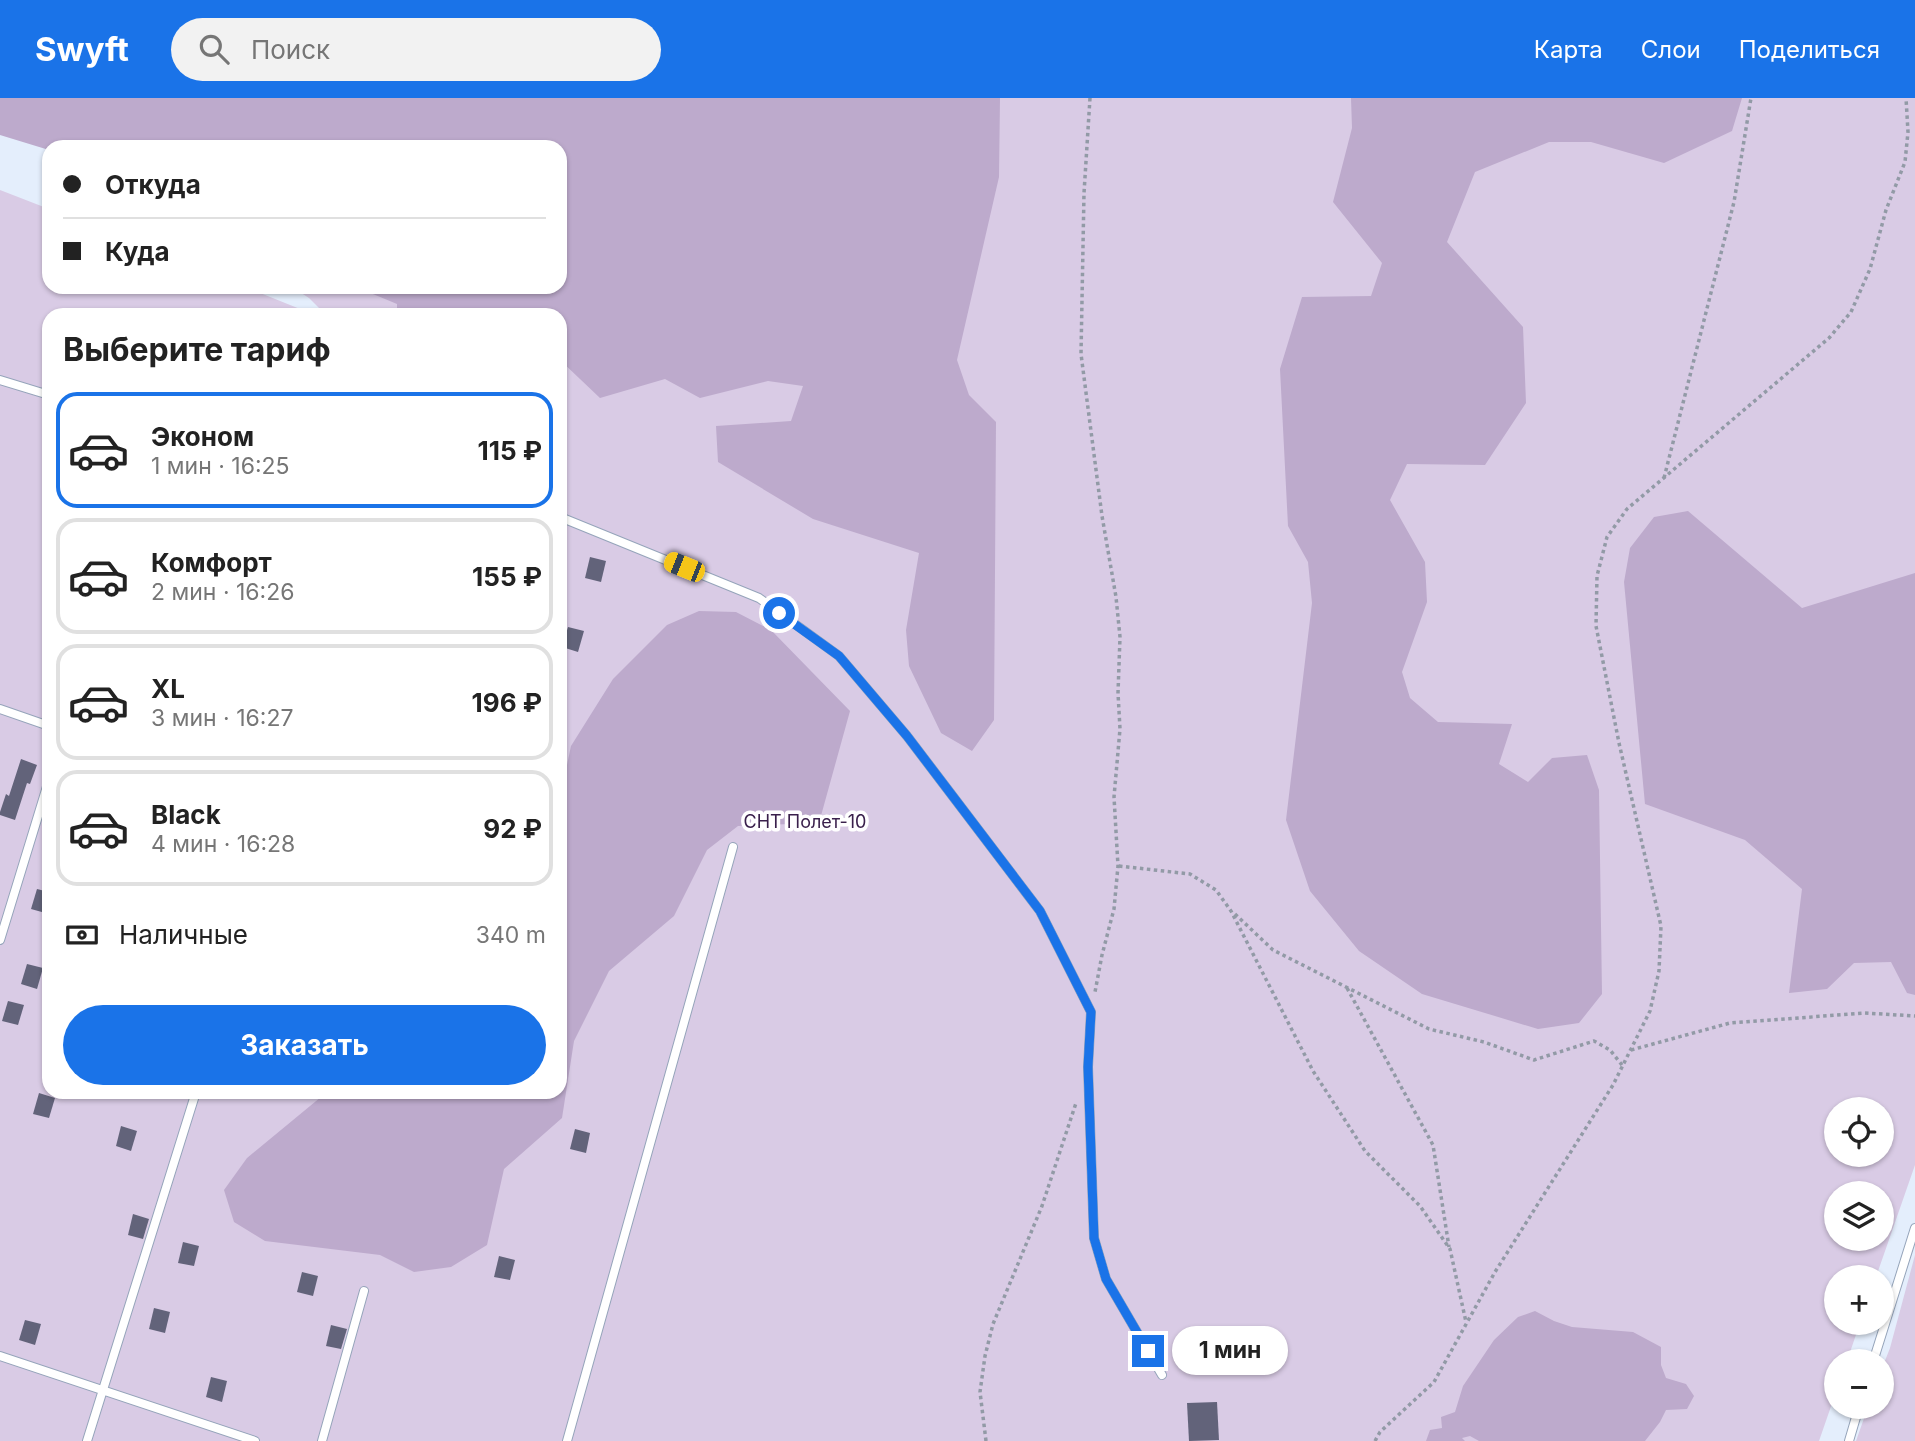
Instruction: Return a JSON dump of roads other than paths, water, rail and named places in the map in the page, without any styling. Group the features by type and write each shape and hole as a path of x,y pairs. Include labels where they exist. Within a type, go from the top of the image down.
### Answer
{"lane":[{"path":"0,380 42,393"},
{"path":"567,520 759,598 839,656 907,736 1040,911 1091,1012 1088,1067 1094,1238 1106,1279 1162,1375"},
{"path":"0,709 42,724"},
{"path":"0,940 42,803"},
{"path":"568,1441 733,847"},
{"path":"87,1441 194,1099"},
{"path":"1877,1349 1913,1242 1915,1228"},
{"path":"322,1441 364,1291"},
{"path":"0,1356 255,1441"},
{"path":"1849,1441 1855,1419"}],"park label":[{"name":"СНТ Полет-10","path":"805,822"}]}
